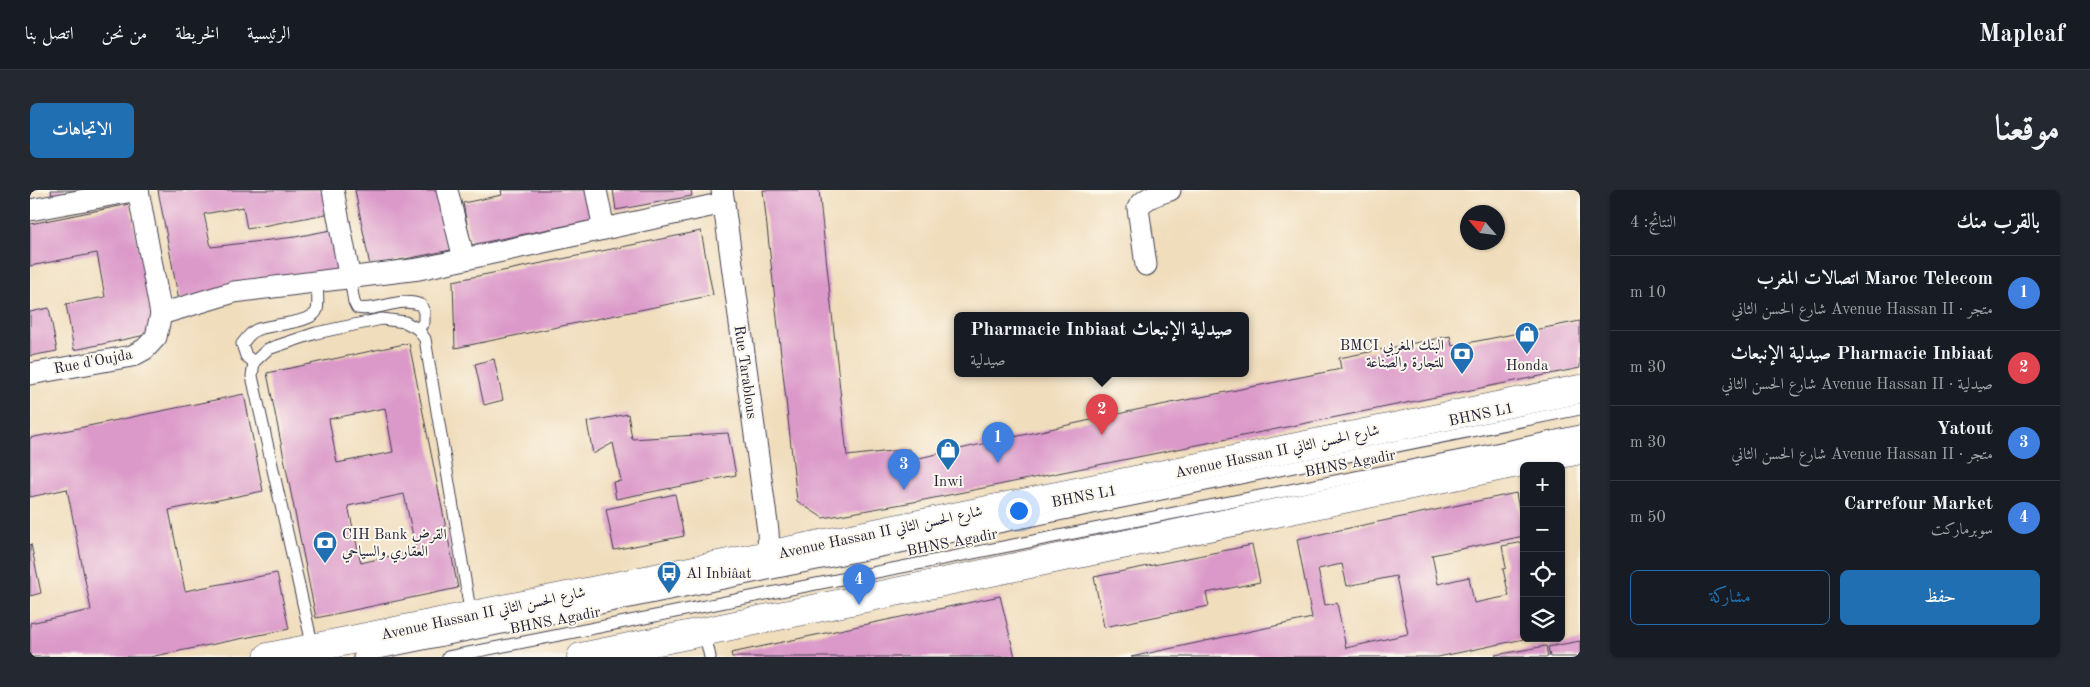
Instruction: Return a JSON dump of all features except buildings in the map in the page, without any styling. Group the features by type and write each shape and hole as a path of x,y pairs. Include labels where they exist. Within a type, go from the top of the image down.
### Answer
{"street":[{"path":"30,210 138,190 161,314 234,292 419,269 604,229 723,197"},
{"path":"333,190 350,279"},
{"path":"446,190 464,259"},
{"path":"596,190 604,229"},
{"path":"1146,265 1138,208 1148,198 1170,190"},
{"name":"Rue Tarablous","path":"723,197 768,531 769,555"},
{"name":"Rue d'Oujda","path":"30,374 132,356 145,350 156,338 161,314"},
{"name":"Avenue Hassan II شارع الحسن الثاني","path":"268,657 1580,389"},
{"path":"581,657 1580,450"}],"lane":[{"path":"350,279 354,302 357,308 364,310 403,302 421,305 424,312 424,322 418,328"},
{"path":"254,362 246,356 242,344 247,337 255,330 314,315 317,310 317,282"},
{"path":"313,648 252,376 254,362 268,349 299,338 382,319 405,322 418,328 426,339 471,616"},
{"name":"BHNS L1","path":"359,657 1580,409"},
{"name":"BHNS Agadir","path":"448,657 1580,431"},
{"path":"704,630 710,657"}],"place":[{"name":"Honda","path":"1527,355"},
{"name":"BMCI البنك المغربي للتجارة والصناعة","path":"1462,375"},
{"name":"Pharmacie Inbiaat صيدلية الإنبعاث","path":"1102,435"},
{"name":"Maroc Telecom اتصالات المغرب","path":"998,463"},
{"name":"Inwi","path":"948,471"},
{"name":"Yatout","path":"904,490"},
{"name":"CIH Bank القرض العقاري والسياحي","path":"325,564"},
{"name":"Al Inbiâat","path":"669,594"},
{"name":"Carrefour Market","path":"859,605"}]}
